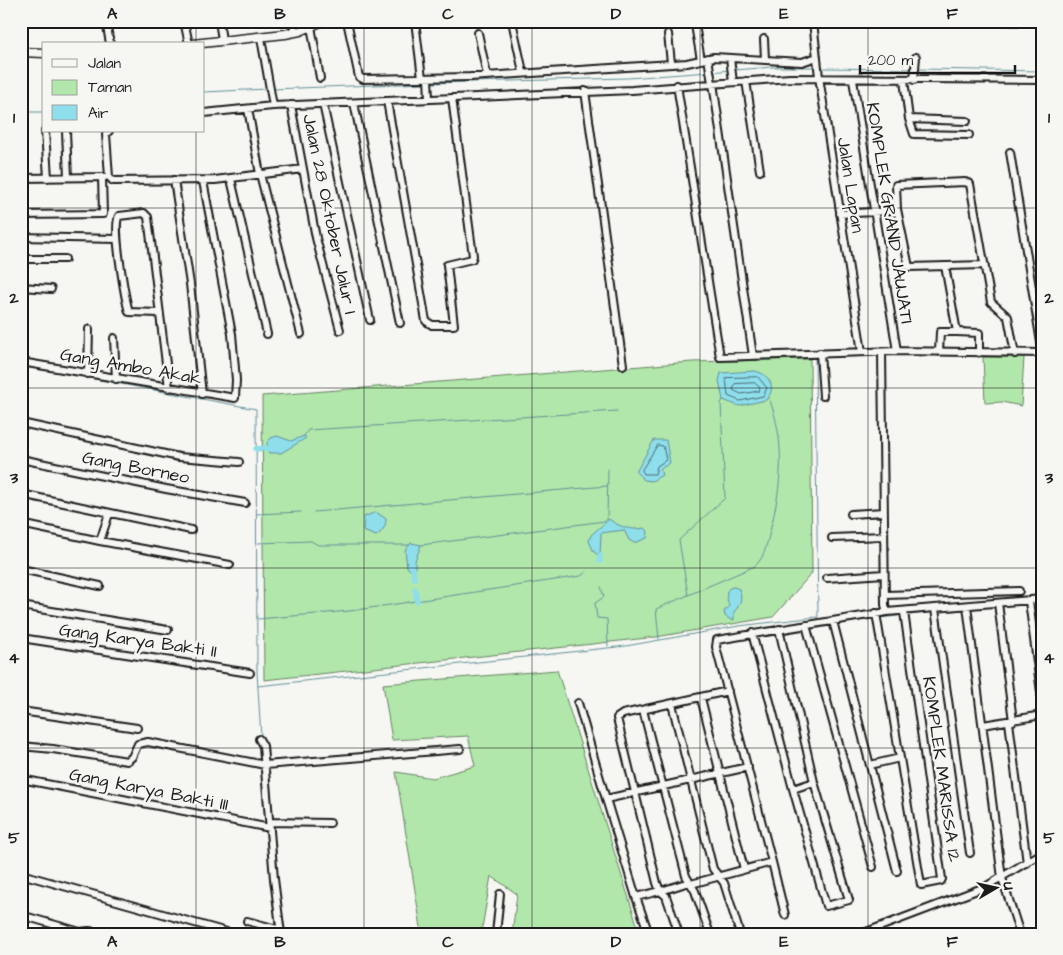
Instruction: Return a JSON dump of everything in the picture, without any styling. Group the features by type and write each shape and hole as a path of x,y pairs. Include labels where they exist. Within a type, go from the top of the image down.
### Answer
{"street":[{"path":"106,21 110,42"},
{"path":"184,21 189,42"},
{"path":"219,21 222,40"},
{"path":"293,21 295,32"},
{"path":"205,42 261,38 295,32 323,21"},
{"path":"347,21 360,78 426,79 701,60 764,59 802,62 818,60"},
{"path":"415,21 429,96"},
{"path":"512,21 523,72"},
{"name":"Jalan Lapan","path":"813,21 819,78 862,352"},
{"path":"998,21 1039,22"},
{"path":"695,23 701,60"},
{"path":"311,26 320,78"},
{"path":"478,33 487,75"},
{"path":"668,34 671,62"},
{"path":"261,38 273,103"},
{"path":"764,39 764,59"},
{"path":"21,52 42,53"},
{"path":"730,59 733,82"},
{"path":"708,60 753,356"},
{"path":"914,77 916,60"},
{"path":"205,114 273,103 291,105 354,104 429,96 452,98 632,90 677,85 790,78 904,80 914,77 1042,80"},
{"name":"KOMPLEK GRAND JAUJATI","path":"853,80 897,351"},
{"path":"904,80 909,119 914,134 969,135"},
{"path":"746,81 760,171"},
{"path":"677,85 719,356 897,351 1042,354"},
{"path":"585,91 623,365"},
{"path":"387,101 426,321 429,324 454,325 446,265 470,260 473,256 452,98"},
{"path":"323,104 370,320"},
{"path":"354,104 400,323"},
{"name":"Jalan 28 Oktober Jalur I","path":"291,105 316,238 340,330"},
{"path":"248,108 260,174 301,334"},
{"path":"909,119 967,121"},
{"path":"45,132 48,178"},
{"path":"66,132 68,177"},
{"path":"21,216 103,214 106,134 108,132"},
{"path":"1010,152 1042,349"},
{"path":"21,178 105,177 113,181 203,181 303,169"},
{"path":"231,179 267,334"},
{"path":"174,180 190,284 202,394"},
{"name":"Gang Ambo Akak","path":"21,362 231,399 235,398 231,327 203,181"},
{"path":"985,265 912,269 906,265 897,208 897,184 965,182 970,184 985,265 991,302 1008,318 1015,354"},
{"path":"840,214 888,211"},
{"path":"159,313 129,312 118,239 117,217 146,214 169,388"},
{"path":"21,237 118,239"},
{"path":"21,259 65,259"},
{"path":"945,266 957,332"},
{"path":"21,287 51,288"},
{"path":"88,374 90,329"},
{"path":"939,352 940,332 957,332 979,333 979,353"},
{"path":"114,338 116,379"},
{"path":"882,352 884,574 887,612"},
{"path":"820,353 823,396"},
{"path":"21,423 154,452 191,458 239,462"},
{"name":"Gang Borneo","path":"21,459 245,503"},
{"path":"21,494 190,530"},
{"path":"851,514 884,512"},
{"path":"100,541 109,514"},
{"path":"21,524 230,565"},
{"path":"832,538 884,536"},
{"path":"21,569 100,586"},
{"path":"827,578 884,574"},
{"path":"885,595 1019,591"},
{"path":"785,915 716,641 719,638 876,616 887,612 936,612 967,606 1042,599"},
{"path":"1029,601 1042,700"},
{"path":"998,603 1026,863"},
{"path":"21,606 168,630"},
{"path":"967,606 1002,878 1020,934"},
{"name":"KOMPLEK MARISSA 12","path":"876,616 921,885 925,886 942,879 904,612"},
{"path":"936,612 970,853"},
{"path":"833,621 898,871"},
{"path":"806,625 873,867"},
{"path":"752,633 826,906 849,900 814,782 779,629"},
{"name":"Gang Karya Bakti II","path":"21,638 250,672"},
{"path":"679,934 666,896 660,891 617,718 619,715 728,691"},
{"path":"700,698 744,869"},
{"path":"578,703 636,897 649,934"},
{"path":"672,704 714,869 724,883 740,934"},
{"path":"644,710 683,866 710,934"},
{"path":"21,711 137,728"},
{"path":"983,725 1011,722 1042,715"},
{"path":"247,921 279,930 263,744 259,739"},
{"path":"21,746 53,749 127,761 132,757 138,744 148,742 264,765 460,749"},
{"path":"870,765 900,758"},
{"path":"606,799 748,767"},
{"name":"Gang Karya Bakti III","path":"21,779 269,826 330,823"},
{"path":"793,788 814,782"},
{"path":"861,934 986,887 1042,853"},
{"path":"636,897 772,862"},
{"path":"21,874 234,934"},
{"path":"496,934 500,894"},
{"path":"21,915 80,932 89,930 107,934"}],"green space":[{"path":"983,357 1024,357 1021,406 1002,402 985,403"},
{"path":"810,359 812,573 773,617 656,637 264,680 262,396 692,362"},
{"path":"557,670 640,934 512,934 517,894 491,876 481,934 422,934 396,772 433,778 475,766 468,736 392,740 383,684"}],"water":[{"path":"755,371 765,375 770,382 771,391 766,400 739,406 723,400 719,381 721,373"},
{"path":"277,436 291,441 304,436 306,438 281,453 269,453 267,443 271,438"},
{"path":"654,440 666,440 670,463 660,469 662,475 652,481 644,480 636,472"},
{"path":"376,512 386,519 383,529 376,536 363,531 364,517"},
{"path":"609,519 626,528 644,528 648,531 647,538 634,543 629,540 624,530 601,533 600,556 594,552 589,541 591,535"},
{"path":"411,543 421,545 415,561 415,569 411,571 407,567 405,550"},
{"path":"730,588 739,589 741,599 734,612 734,620 731,620 725,616 724,611 729,607 727,592"}],"waterway":[{"path":"735,70 773,67 816,67"},
{"path":"820,68 914,69"},
{"path":"918,69 1042,71"},
{"path":"713,72 729,70"},
{"path":"431,83 628,78 709,72"},
{"path":"273,89 427,83"},
{"path":"205,92 267,89"},
{"path":"21,112 42,112"},
{"path":"815,357 818,620"},
{"path":"30,367 256,409 257,672 261,737"},
{"path":"659,639 656,609 755,566 763,554 774,514 780,464 778,431 769,398"},
{"path":"688,595 679,540 725,498 721,403 723,400"},
{"path":"304,436 308,430 617,411"},
{"path":"256,449 267,448"},
{"path":"607,520 608,469"},
{"path":"314,512 607,486"},
{"path":"257,514 301,512"},
{"path":"421,545 605,521"},
{"path":"258,543 311,541 318,545 409,545"},
{"path":"600,556 600,561"},
{"path":"413,570 414,578"},
{"path":"258,619 350,611 581,576 587,571"},
{"path":"601,587 604,597 595,603 597,618 607,619 608,646"},
{"path":"415,589 417,601"},
{"path":"970,609 987,607"},
{"path":"938,612 964,610"},
{"path":"910,615 934,612"},
{"path":"879,618 898,616"},
{"path":"258,686 626,646 739,626 817,617"},
{"path":"856,620 875,618"}]}
